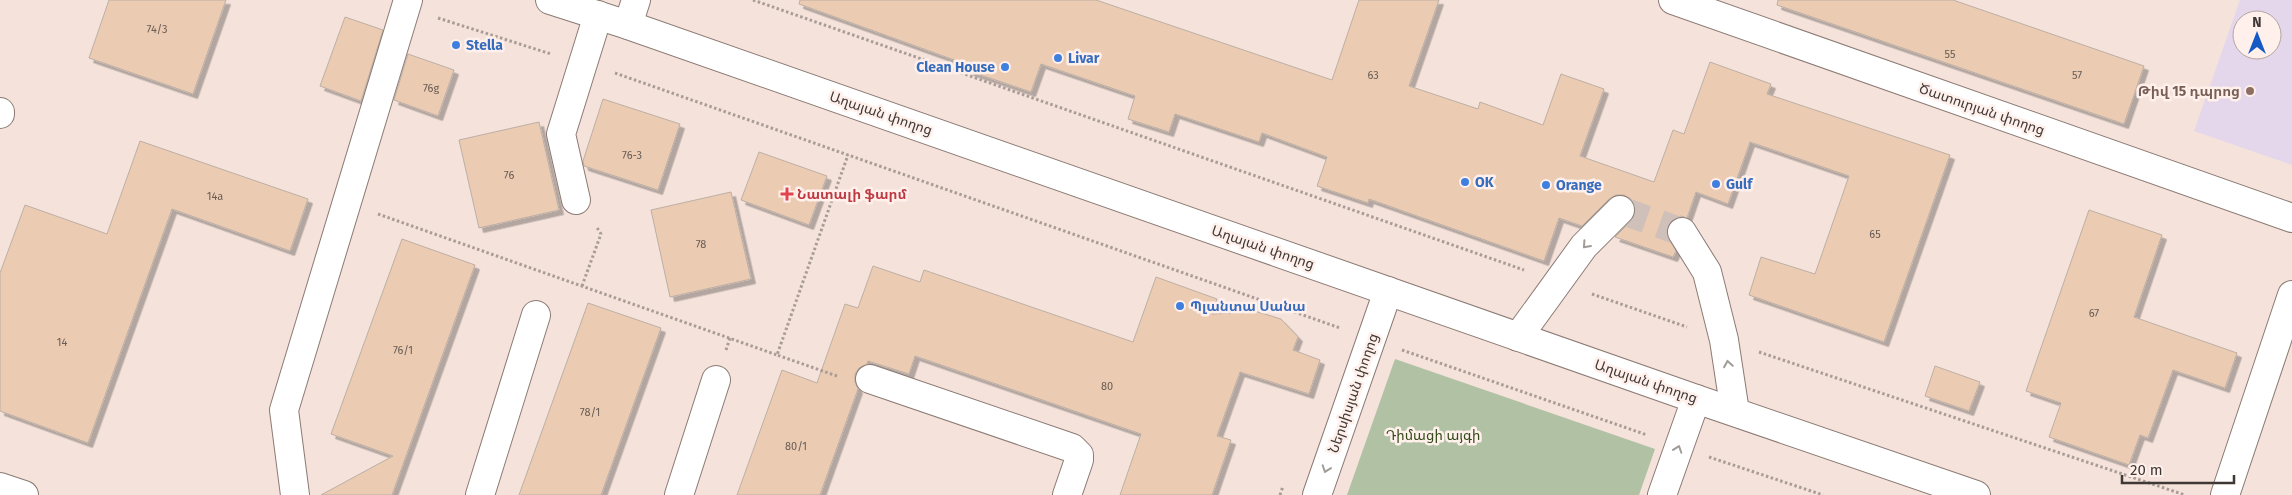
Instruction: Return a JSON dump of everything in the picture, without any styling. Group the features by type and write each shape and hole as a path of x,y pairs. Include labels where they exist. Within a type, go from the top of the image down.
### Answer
{"main road":[{"name":"Աղայան փողոց","path":"550,0 598,15 632,12 1388,291 1976,495"},
{"name":"Ծատուրյան փողոց","path":"1672,0 2292,218"},
{"path":"295,495 284,410 407,4"},
{"path":"576,200 561,134 598,15"},
{"path":"1518,336 1584,246 1620,210"},
{"path":"1682,232 1707,272 1724,340 1735,412"},
{"name":"Ներսիսյան փողոց","path":"1317,495 1388,291"},
{"path":"2225,495 2292,295"},
{"path":"480,495 536,315"},
{"path":"870,379 1072,448 1079,455 1079,460 1067,495"},
{"path":"679,495 716,380"},
{"path":"1662,495 1696,399"},
{"path":"0,487 24,495"}],"path":[{"path":"753,0 1724,340 2185,495"},
{"path":"407,4 848,155 1679,447 1823,495"},
{"path":"777,355 848,155"},
{"path":"347,203 837,376"},
{"path":"582,286 601,234"}],"shaded area":[{"name":"Թիվ 15 դպրոց","path":"2240,0 2292,0 2292,165 2194,131 2232,23 2232,60 2282,60 2282,10 2236,10"}],"green space":[{"name":"Դիմացի այգի","path":"1395,359 1655,449 1639,495 1347,495"}],"building":[{"path":"109,0 226,0 193,94 89,58"},
{"path":"800,0 1096,0 1332,80 1359,0 1439,0 1409,86 1478,109 1480,102 1543,125 1561,74 1604,89 1580,156 1654,182 1673,130 1684,134 1710,62 1771,84 1767,94 1950,155 1884,342 1749,295 1761,257 1815,274 1849,176 1750,142 1728,204 1696,192 1687,218 1681,216 1668,224 1666,233 1676,251 1673,257 1615,237 1631,221 1635,214 1635,206 1631,199 1624,195 1616,195 1609,199 1582,226 1559,218 1544,261 1369,199 1368,203 1317,186 1327,157 1262,133 1259,142 1175,114 1169,132 1128,119 1135,96 1041,64 1031,92 969,71 971,66 799,4"},
{"path":"1778,0 1953,0 2144,66 2124,124 1777,5"},
{"path":"345,17 383,30 361,101 320,86"},
{"path":"408,54 454,70 438,116 394,100"},
{"path":"603,99 680,124 658,190 584,166 583,161"},
{"path":"539,122 559,210 479,228 459,140"},
{"path":"140,141 308,199 290,251 172,209 88,443 0,411 0,273 25,205 107,234"},
{"name":"Նատալի ֆարմ","path":"759,152 827,176 809,225 741,200"},
{"path":"731,192 751,279 670,297 651,210"},
{"path":"2089,210 2162,235 2134,317 2237,353 2225,388 2173,370 2148,438 2140,435 2129,465 2049,437 2061,403 2026,391"},
{"path":"402,239 475,265 392,495 321,495 393,456 331,434"},
{"path":"873,266 920,282 924,270 1133,342 1156,277 1217,299 1212,314 1258,312 1281,319 1298,337 1293,350 1320,360 1309,394 1240,372 1217,436 1231,440 1212,495 1120,495 1141,434 915,356 909,374 868,361 867,364 859,368 855,374 855,382 858,389 820,495 737,495 782,370 817,383 845,304 858,308"},
{"path":"588,303 661,328 601,495 519,495"},
{"path":"1935,366 1980,382 1969,411 1925,396"}],"tunnel":[{"path":"1620,210 1682,232"}],"place":[{"name":"Stella","path":"456,45"},
{"name":"Livar","path":"1058,58"},
{"name":"Clean House","path":"1005,67"},
{"name":"Թիվ 15 դպրոց","path":"2250,91"},
{"name":"OK","path":"1465,182"},
{"name":"Gulf","path":"1716,184"},
{"name":"Orange","path":"1546,185"},
{"name":"Նատալի ֆարմ","path":"787,194"},
{"name":"Պլանտա Սանա","path":"1180,306"}]}
